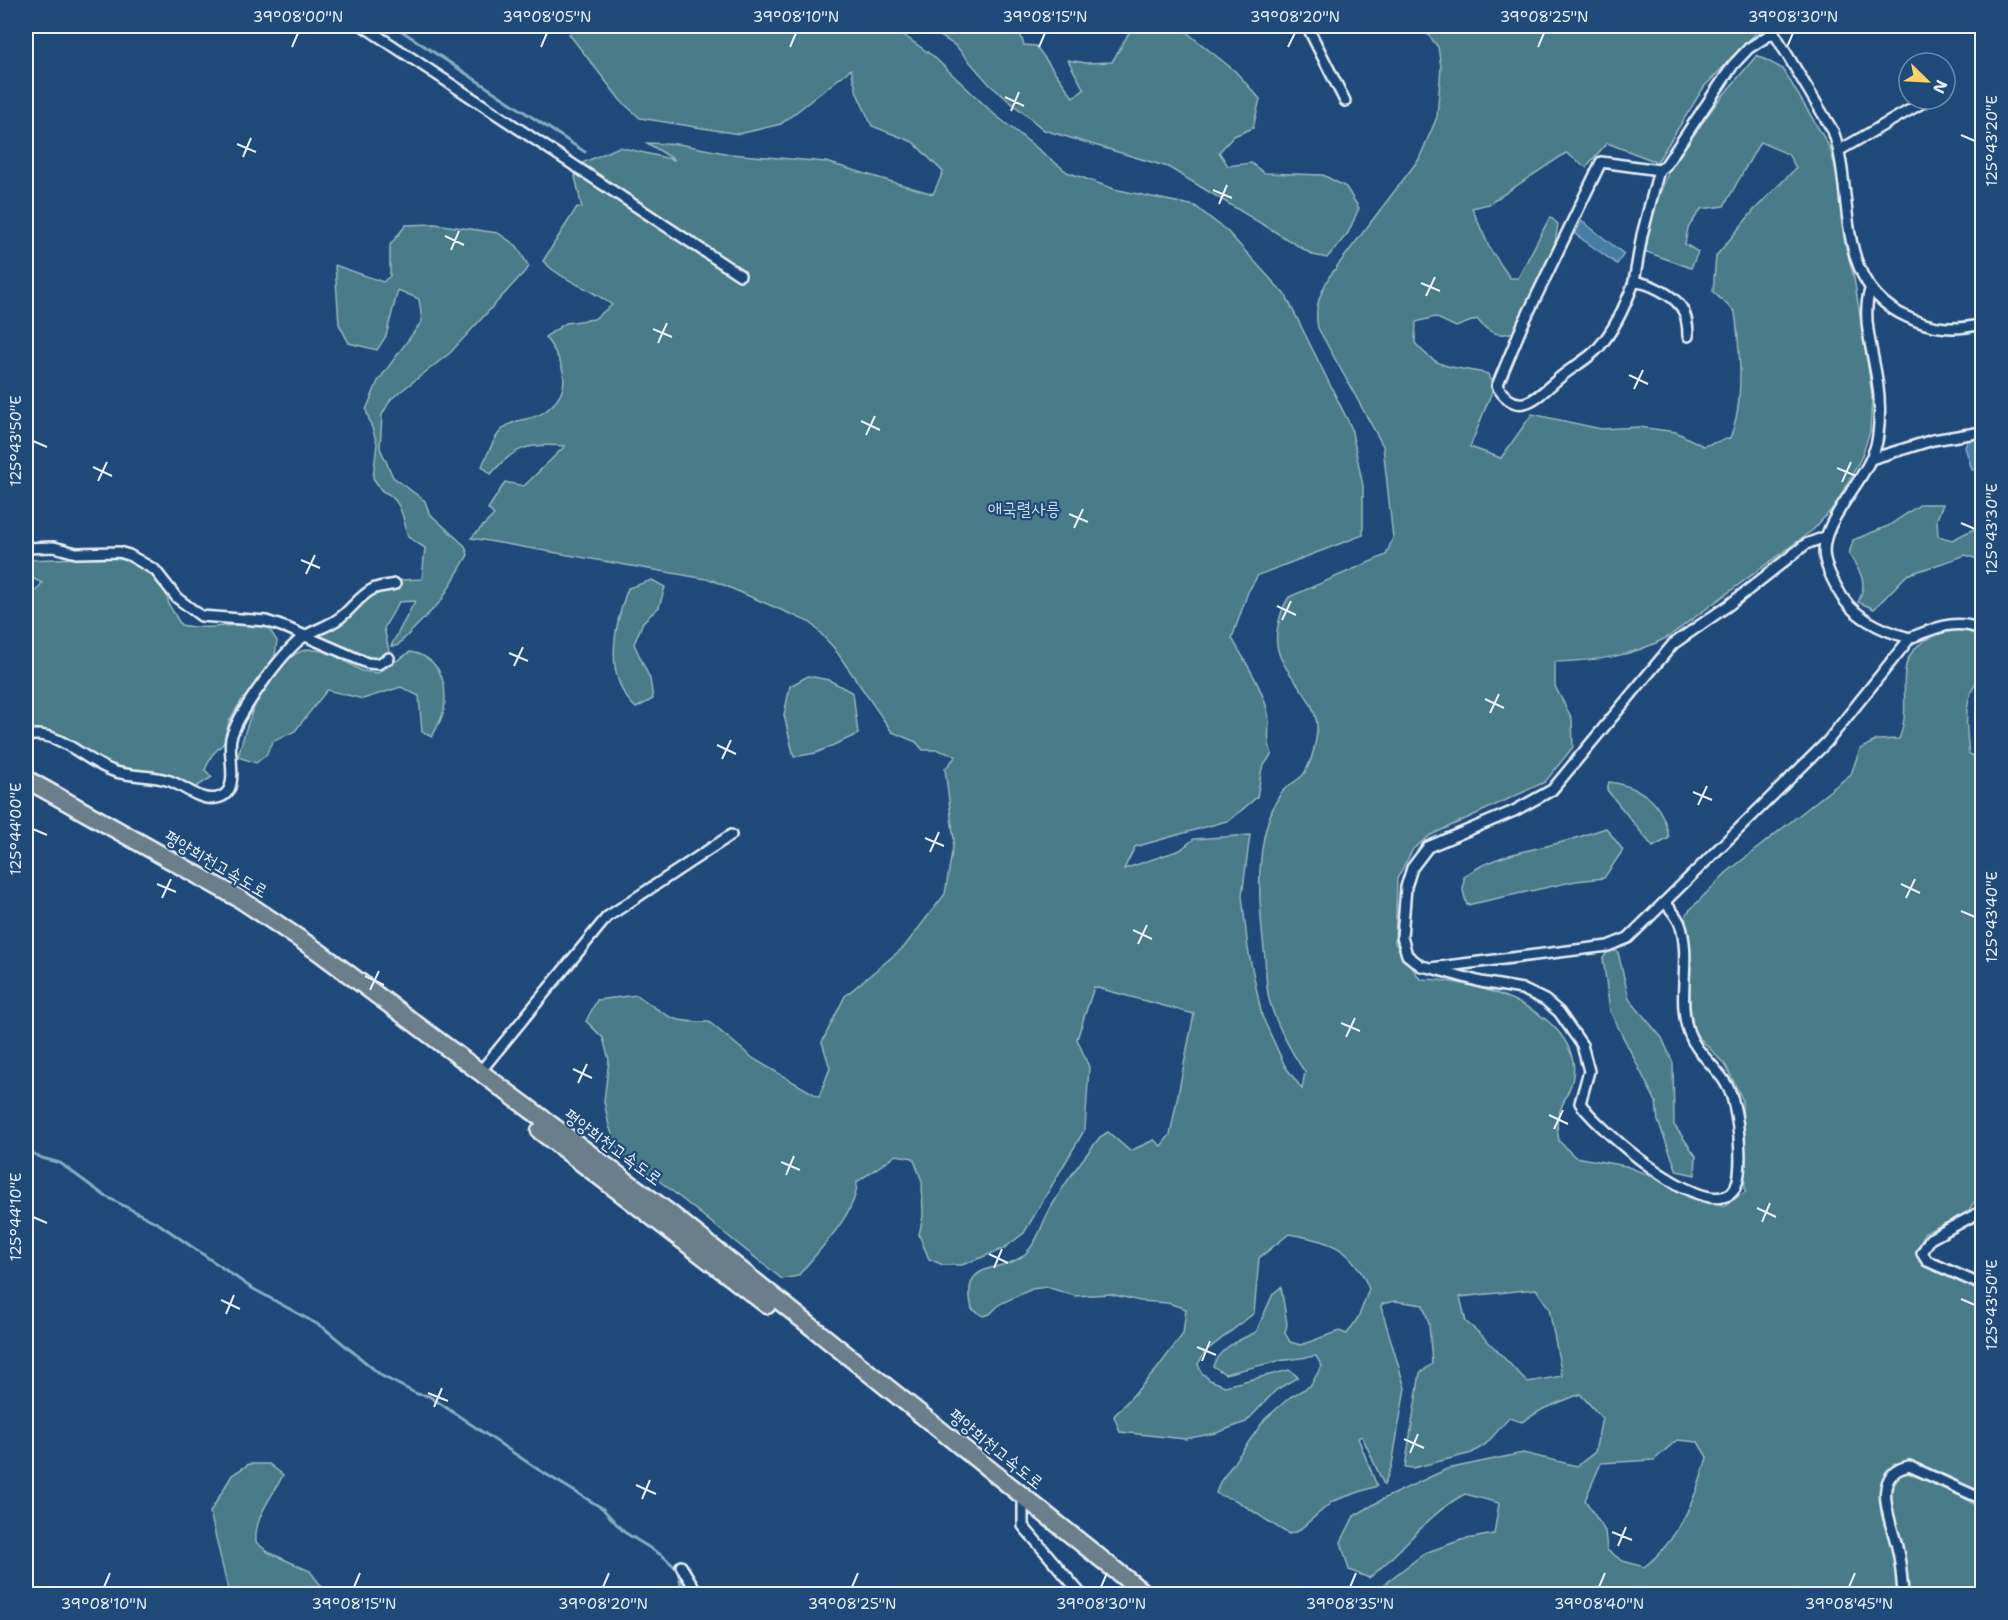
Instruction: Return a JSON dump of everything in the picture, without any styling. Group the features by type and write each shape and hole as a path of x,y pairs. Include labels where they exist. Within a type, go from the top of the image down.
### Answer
{"highway":[{"name":"평양희천고속도로","path":"26,779 258,910 328,958 672,1215 1145,1594"},
{"name":"평양희천고속도로","path":"26,789 256,917 304,951 1023,1504 1131,1594"}],"street":[{"path":"363,26 740,275"},
{"path":"1308,26 1345,101"},
{"path":"1659,170 1601,162 1518,336 1497,386 1502,395 1524,404 1536,400 1561,376 1599,348 1624,306 1634,282 1642,235 1659,170 1671,158 1733,65 1772,29 1833,131 1839,150 1851,244 1870,290 1900,314 1920,324 1951,329 1983,324"},
{"path":"1839,150 1908,111"},
{"path":"1634,282 1652,286 1681,306 1687,320 1688,336"},
{"path":"1870,290 1865,304 1878,394 1878,435 1871,459 1825,537 1824,557 1841,597 1860,616 1882,628 1910,638"},
{"path":"1871,459 1933,440 1983,432"},
{"path":"1665,902 1679,922 1683,939 1685,1011 1689,1034 1725,1080 1734,1104 1740,1171 1735,1190 1729,1196 1704,1194 1675,1182 1635,1158 1592,1119 1580,1103 1589,1071 1582,1045 1564,1019 1545,1000 1522,990 1421,966 1407,955 1402,937 1406,887 1412,868 1428,847 1515,811 1552,790 1673,644 1729,605 1806,544 1825,537"},
{"path":"26,548 54,547 76,553 119,552 129,555 155,570 177,598 201,616 266,621 367,663 378,664 389,658"},
{"path":"26,736 36,734 49,736 117,772 161,779 202,796 218,798 226,795 230,787 231,740 247,705 291,648 306,636 337,620 374,589 394,584"},
{"path":"1431,968 1619,943 1638,929 1827,741 1910,638 1941,626 1953,624 1983,630"},
{"path":"479,1073 607,917 731,835"},
{"path":"1983,1211 1930,1239 1922,1253 1928,1261 1983,1285"},
{"path":"1903,1594 1901,1567 1885,1500 1894,1474 1900,1468 1910,1466 1983,1499"},
{"path":"1023,1504 1023,1526 1081,1594"},
{"path":"681,1566 698,1594"}],"green space":[{"name":"애국렬사릉","path":"578,26 877,26 899,32 933,56 994,114 1067,172 1114,189 1195,206 1227,231 1286,296 1351,427 1363,486 1363,535 1258,575 1248,592 1232,638 1257,684 1268,713 1269,742 1272,754 1262,768 1257,797 1230,820 1135,847 1124,869 1180,850 1194,839 1250,835 1242,896 1248,949 1262,1016 1285,1066 1302,1089 1305,1072 1279,1027 1268,994 1261,917 1260,874 1265,831 1272,811 1281,793 1300,778 1308,766 1313,752 1317,724 1307,698 1279,654 1278,626 1289,597 1386,555 1393,538 1383,446 1318,328 1317,308 1329,277 1419,159 1437,117 1441,67 1438,47 1421,26 1755,26 1756,33 1704,87 1657,162 1607,143 1586,167 1566,153 1489,204 1472,208 1490,249 1510,278 1518,278 1550,217 1558,224 1554,249 1514,332 1493,333 1477,319 1456,327 1435,317 1416,322 1415,343 1424,353 1440,364 1488,374 1493,389 1470,447 1501,458 1532,414 1601,429 1639,427 1676,432 1703,446 1730,438 1738,408 1740,376 1738,343 1735,312 1713,292 1716,256 1754,210 1796,168 1788,154 1760,142 1724,206 1701,209 1688,228 1685,244 1698,252 1691,268 1644,251 1653,211 1670,168 1715,105 1757,55 1783,69 1829,146 1839,179 1845,243 1854,278 1872,397 1870,432 1861,458 1837,503 1814,529 1668,637 1627,654 1555,662 1555,686 1572,719 1573,747 1545,782 1431,835 1413,849 1397,879 1395,943 1420,979 1463,984 1511,999 1533,1010 1565,1041 1574,1069 1557,1126 1559,1141 1575,1157 1626,1166 1724,1206 1745,1192 1742,1099 1726,1066 1694,1032 1690,1007 1686,914 1726,873 1851,774 1860,749 1877,740 1899,739 1905,706 1907,662 1914,650 1926,640 1952,631 1970,631 1982,637 1982,675 1971,692 1967,722 1969,754 1982,759 1982,1190 1967,1213 1924,1233 1918,1251 1919,1261 1927,1266 1982,1288 1982,1495 1929,1469 1894,1463 1880,1492 1894,1546 1899,1594 1359,1594 1380,1587 1425,1553 1461,1540 1494,1534 1499,1503 1465,1494 1439,1511 1369,1578 1349,1570 1341,1542 1354,1516 1383,1499 1447,1469 1523,1453 1577,1466 1595,1452 1602,1418 1580,1394 1543,1409 1522,1422 1509,1418 1486,1444 1472,1453 1413,1468 1405,1467 1420,1373 1432,1364 1429,1324 1423,1305 1395,1301 1382,1304 1381,1307 1405,1388 1392,1465 1384,1485 1362,1436 1358,1438 1377,1486 1333,1501 1298,1531 1289,1534 1237,1501 1219,1495 1216,1493 1220,1482 1265,1419 1290,1397 1310,1386 1322,1366 1316,1356 1278,1361 1225,1374 1213,1366 1216,1359 1225,1349 1256,1332 1273,1294 1281,1287 1287,1324 1285,1333 1290,1342 1301,1345 1339,1331 1347,1334 1359,1316 1369,1289 1355,1263 1347,1255 1338,1248 1304,1237 1289,1234 1259,1258 1254,1313 1206,1351 1198,1364 1201,1372 1210,1380 1225,1386 1289,1370 1298,1377 1276,1390 1246,1422 1216,1433 1185,1439 1120,1432 1114,1416 1157,1369 1183,1334 1186,1309 1168,1303 1140,1301 1110,1294 1075,1296 1047,1287 1032,1289 1000,1304 990,1314 983,1316 972,1309 970,1292 972,1281 978,1274 986,1269 1017,1260 1026,1253 1059,1193 1100,1137 1108,1132 1130,1151 1154,1140 1161,1146 1170,1135 1194,1014 1094,987 1077,1039 1089,1067 1085,1129 1024,1233 1003,1249 962,1265 943,1265 929,1259 919,1235 923,1216 922,1181 913,1158 896,1155 857,1182 851,1207 835,1232 798,1276 782,1279 657,1179 620,1154 609,1126 604,1101 609,1060 603,1038 586,1021 597,1000 637,995 670,1017 686,1021 709,1022 754,1059 819,1097 830,1068 822,1042 845,996 904,947 945,894 954,840 945,769 956,756 938,750 923,750 916,742 892,732 834,648 811,623 712,580 471,538 494,515 488,509 505,482 524,486 565,446 542,445 524,448 508,457 491,474 482,466 494,441 504,428 539,415 560,395 564,376 557,356 545,337 566,323 594,319 612,305 559,274 543,261 577,207 582,208 575,176 582,163 619,147 675,160 647,143 679,144 730,154 826,162 933,194 943,172 913,142 872,126 857,93 851,69 781,124 739,134 640,118 621,101 569,34","holes":["1536,1289 1549,1308 1562,1376 1528,1382 1466,1322 1460,1297","1677,1440 1698,1442 1707,1457 1698,1488 1676,1532 1656,1557 1644,1567 1623,1561 1607,1550 1605,1531 1585,1500 1601,1463 1654,1460"]},
{"path":"925,26 1017,26 1024,45 1036,46 1073,97 1084,90 1068,60 1086,63 1112,62 1133,26 1183,26 1190,35 1235,71 1260,99 1253,128 1234,136 1219,152 1228,166 1251,163 1264,173 1323,175 1346,187 1359,208 1348,233 1327,258 1313,255 1168,167 1044,130 990,85 956,46"},
{"path":"435,224 498,233 517,246 529,267 450,353 391,399 382,415 380,448 393,477 425,501 429,513 465,546 468,555 441,601 397,646 391,646 415,601 399,602 384,628 389,651 372,659 363,658 342,652 318,634 340,622 374,593 392,591 401,580 422,579 425,548 408,537 398,504 389,494 382,491 373,478 377,443 366,410 378,381 422,321 419,299 398,290 386,336 377,350 349,343 339,324 335,265 383,282 390,276 390,245 406,225"},
{"path":"1921,504 1943,504 1937,519 1938,536 1952,540 1982,525 1982,561 1966,555 1907,575 1874,609 1858,602 1863,583 1860,572 1849,554 1853,540 1888,526"},
{"path":"111,557 126,560 147,571 165,588 169,605 181,625 203,627 257,625 268,627 277,641 274,661 267,674 241,701 229,721 225,742 212,755 205,770 212,777 193,789 116,768 50,732 26,734 26,597 35,592 42,583 26,575 26,560"},
{"path":"652,580 665,587 659,607 643,622 634,644 650,679 653,699 636,708 626,696 619,682 615,667 616,635 628,588"},
{"path":"308,649 329,652 362,671 378,673 410,652 429,659 440,673 445,690 444,710 432,737 422,732 419,696 401,687 363,699 327,690 295,731 272,742 266,755 256,763 238,757 253,709 270,678 294,655"},
{"path":"808,676 829,680 853,693 858,734 816,753 794,757 784,715 790,686"},
{"path":"1609,782 1632,788 1650,799 1662,815 1669,838 1653,847 1607,790"},
{"path":"1606,828 1623,850 1604,878 1576,881 1467,905 1463,891 1464,877 1475,869 1500,858"},
{"path":"1610,949 1618,952 1629,999 1662,1038 1673,1063 1674,1125 1696,1156 1695,1175 1677,1171 1658,1121 1656,1102 1610,1011 1603,958"},
{"path":"249,1464 269,1464 283,1475 261,1515 256,1542 268,1552 310,1571 325,1591 324,1594 229,1594 210,1512 232,1475"},
{"path":"1912,1473 1954,1490 1982,1511 1982,1594 1907,1594 1903,1551 1891,1513 1890,1499 1900,1475"}],"water":[{"path":"1582,221 1624,254 1617,264 1575,234"},
{"path":"1982,438 1982,468 1972,470 1965,447 1968,440"}],"waterway":[{"path":"394,26 585,152"},
{"path":"26,1150 60,1163 105,1196 159,1224 250,1287 324,1328 382,1376 417,1394 429,1396 539,1470 602,1508 624,1532 663,1556 677,1569 681,1583 679,1594"}]}
